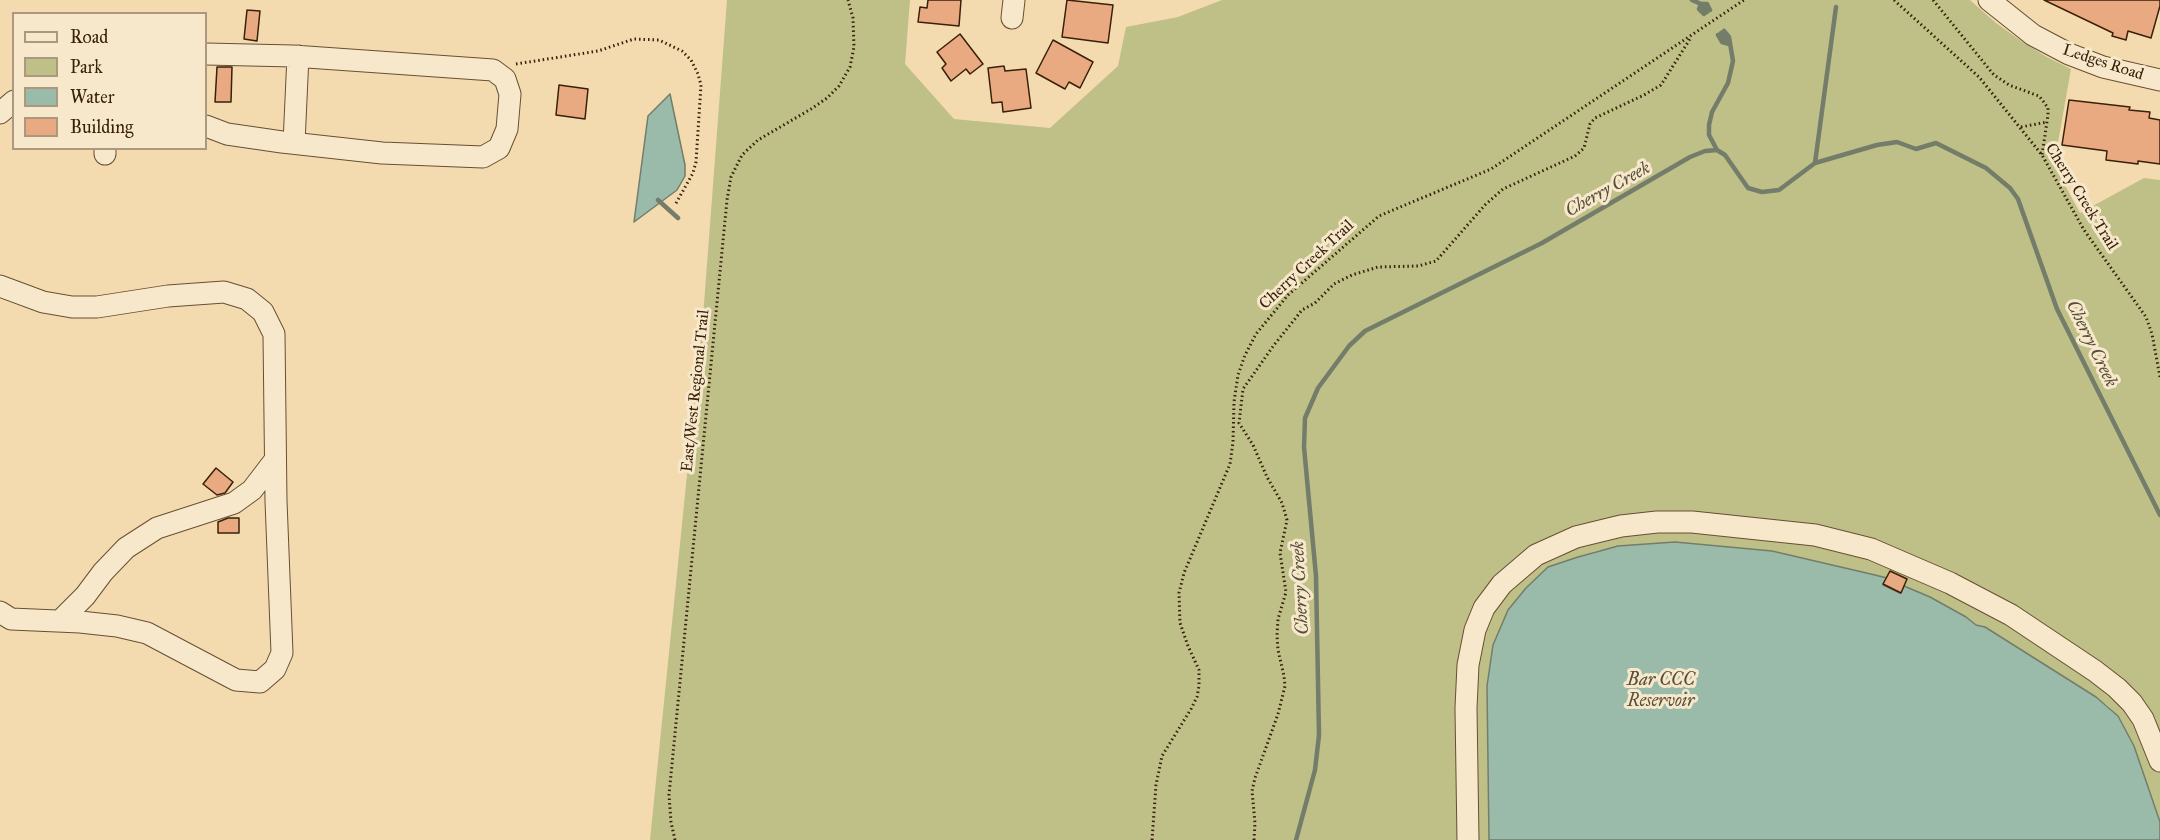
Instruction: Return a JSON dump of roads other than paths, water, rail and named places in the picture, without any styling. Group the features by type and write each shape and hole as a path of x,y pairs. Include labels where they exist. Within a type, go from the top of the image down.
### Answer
{"street":[{"name":"Ledges Road","path":"1989,0 2033,35 2069,54 2103,67 2160,80"},
{"path":"207,54 298,56 493,70 505,79 510,94 507,129 499,148 483,157 382,153 294,144 227,134 207,126"},
{"path":"294,144 298,56"},
{"path":"0,113 12,103"},
{"path":"0,286 44,302 72,307 97,307 198,293 224,292 247,299 263,312 274,334 275,460 282,653 275,669 260,682 236,680 147,633 117,626 11,619 0,612"},
{"path":"60,621 126,548 156,528 234,503 252,490 275,460"},
{"path":"1468,840 1466,708 1468,665 1475,630 1485,608 1502,584 1536,555 1575,537 1621,526 1657,522 1692,522 1815,536 1871,549 1950,583 2011,615 2117,688 2132,703 2143,719 2160,761"}],"water":[{"path":"670,94 685,165 685,176 677,190 634,222 648,116"},
{"name":"Bar CCC Reservoir","path":"1675,542 1772,551 1887,578 1883,585 1900,593 1904,586 1930,597 1976,625 1985,627 2096,697 2118,716 2134,746 2160,822 2160,840 1489,840 1487,686 1493,645 1508,610 1526,588 1548,567 1618,546"}],"waterway":[{"path":"1692,0 1707,4 1710,10"},
{"path":"1701,4 1699,9 1704,14"},
{"path":"1701,4 1707,12"},
{"path":"1815,163 1836,7"},
{"path":"1717,150 1709,135 1709,125 1712,112 1728,83 1733,61 1729,37 1724,31"},
{"path":"1721,33 1729,44"},
{"path":"1718,35 1722,42 1729,44"},
{"name":"Cherry Creek","path":"1296,840 1315,770 1319,735 1316,576 1304,447 1305,418 1318,388 1349,346 1365,331 1542,243 1690,157 1705,151 1717,150 1725,155 1748,188 1762,192 1779,190 1815,163 1877,145 1897,142 1916,149 1936,143 1986,168 2010,188 2018,199 2057,309 2160,515"},
{"path":"658,200 678,218"}]}
